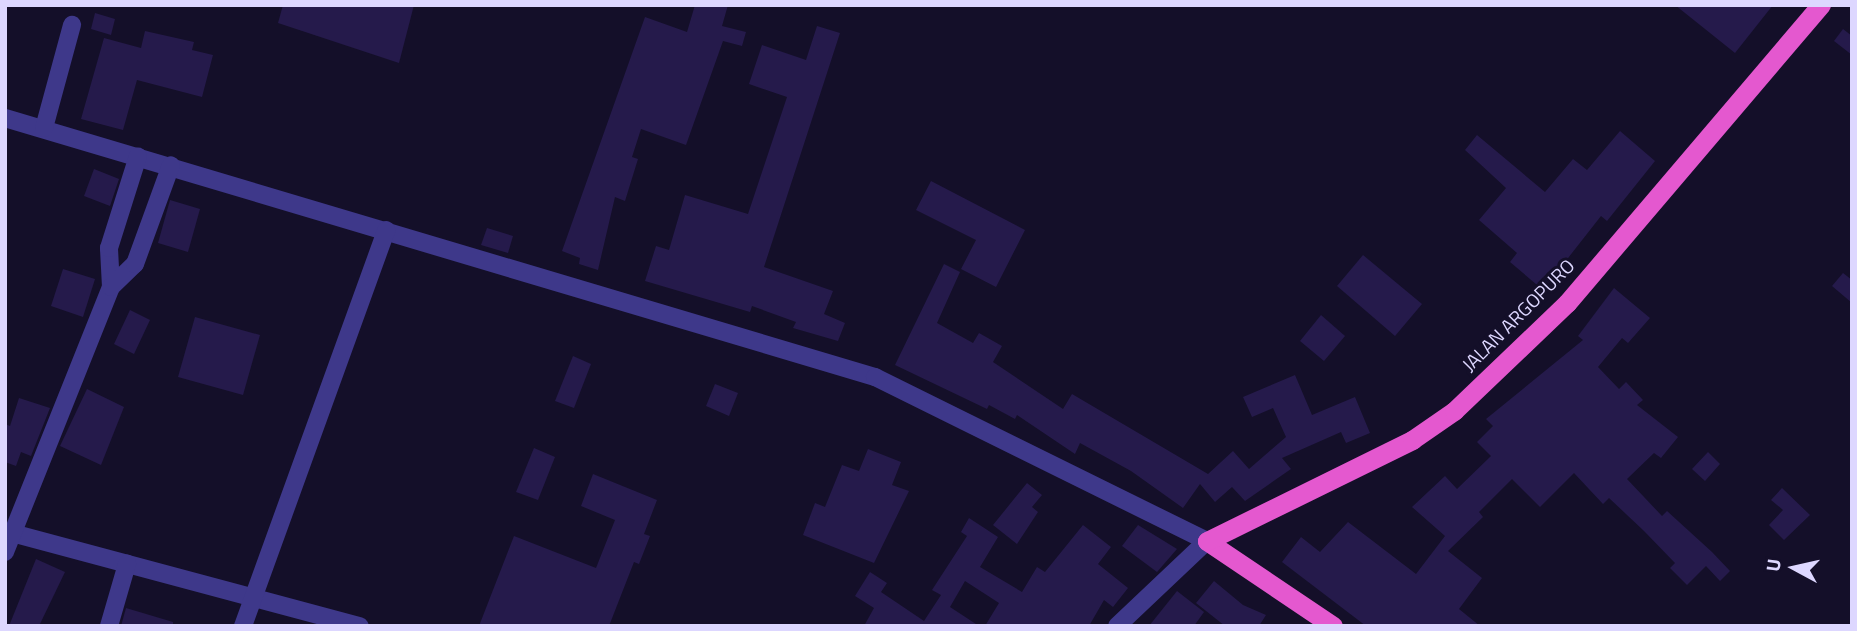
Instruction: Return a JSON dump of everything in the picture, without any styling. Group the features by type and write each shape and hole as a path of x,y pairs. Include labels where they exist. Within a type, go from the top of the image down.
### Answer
{"highway":[{"name":"JALAN ARGOPURO","path":"1207,541 1412,440 1454,411 1567,303 1821,5"},
{"path":"1207,541 1333,626"}],"street":[{"path":"44,128 72,25"},
{"path":"5,118 171,165 875,377 1207,541 1117,626"},
{"path":"111,287 109,248 138,156"},
{"path":"5,552 111,287 135,264 171,165"},
{"path":"243,626 386,230"},
{"path":"12,533 360,626"},
{"path":"109,626 127,564"}],"building":[{"path":"283,5 414,5 399,63 278,23"},
{"path":"695,5 728,5 722,26 746,32 742,46 723,41 686,145 641,129 632,157 638,159 625,201 615,197 598,270 579,264 580,258 562,251 645,17 687,32"},
{"path":"1675,5 1773,5 1735,53"},
{"path":"95,13 115,19 111,35 91,29"},
{"path":"817,26 840,33 764,267 833,291 824,314 845,323 838,341 793,328 796,322 752,306 750,312 645,281 656,246 669,250 685,195 748,214 787,97 749,84 762,45 806,60"},
{"path":"1843,29 1852,36 1852,55 1834,41"},
{"path":"145,31 194,42 192,50 213,55 202,97 137,80 123,130 81,119 104,38 141,48"},
{"path":"1620,131 1655,161 1607,221 1601,216 1543,290 1510,262 1517,253 1479,220 1506,188 1465,150 1477,135 1545,192 1573,159 1587,170"},
{"path":"94,169 119,179 110,206 84,196"},
{"path":"931,181 1025,230 996,287 961,269 976,240 916,210"},
{"path":"170,200 200,209 188,252 158,243"},
{"path":"487,228 513,236 508,253 481,245"},
{"path":"1363,255 1422,304 1395,336 1337,286"},
{"path":"944,264 960,272 937,323 973,343 979,333 1002,346 993,362 1063,409 1072,394 1208,474 1233,451 1249,469 1286,437 1273,408 1252,417 1243,397 1295,375 1312,415 1355,397 1370,433 1346,443 1341,432 1282,458 1291,469 1245,501 1232,487 1215,502 1200,484 1183,508 1131,471 1080,443 1075,454 1017,415 1015,419 989,405 987,409 895,365"},
{"path":"63,269 95,279 83,317 51,306"},
{"path":"1843,273 1852,280 1852,303 1832,286"},
{"path":"1614,288 1650,318 1628,343 1622,338 1598,367 1619,389 1626,382 1643,400 1637,405 1678,437 1661,458 1654,453 1627,479 1662,516 1667,511 1730,571 1720,581 1706,566 1687,585 1670,568 1675,563 1644,531 1609,498 1603,504 1574,473 1540,507 1512,479 1479,512 1483,517 1448,551 1482,578 1459,609 1480,626 1366,626 1282,562 1301,537 1320,552 1348,522 1416,574 1445,536 1412,507 1445,476 1457,489 1491,456 1477,442 1493,426 1486,419 1583,340 1578,336"},
{"path":"130,310 150,320 134,354 114,344"},
{"path":"1321,315 1345,336 1324,361 1300,341"},
{"path":"195,317 260,335 243,395 178,377"},
{"path":"573,356 591,364 574,408 555,401"},
{"path":"715,384 738,393 729,416 706,406"},
{"path":"87,389 124,407 101,465 60,446"},
{"path":"19,398 50,408 31,456 21,452 16,466 5,462 5,424 10,426"},
{"path":"534,448 555,457 538,500 516,492"},
{"path":"868,449 901,462 892,485 909,491 874,563 803,535 815,503 825,507 842,465 859,471"},
{"path":"1708,452 1720,464 1705,481 1692,469"},
{"path":"593,474 657,500 644,534 650,536 639,564 634,562 609,626 479,626 514,536 596,568 615,520 581,506"},
{"path":"1027,483 1042,495 1032,507 1038,512 1017,544 993,525"},
{"path":"1782,488 1810,515 1784,540 1769,525 1783,510 1771,500"},
{"path":"969,518 998,537 980,567 1022,592 1037,567 1045,572 1083,525 1111,547 1098,564 1128,588 1113,607 1104,600 1089,626 985,626 999,603 965,581 950,607 979,626 864,626 874,608 855,596 870,572 887,583 881,592 924,621 941,595 932,590 967,536 961,532"},
{"path":"1138,525 1177,549 1157,572 1122,546"},
{"path":"36,559 65,572 39,626 9,626"},
{"path":"1214,581 1243,605 1266,615 1259,626 1225,626 1196,603"},
{"path":"1177,591 1204,612 1194,626 1149,626"},
{"path":"126,608 173,622 173,626 121,626"}]}
